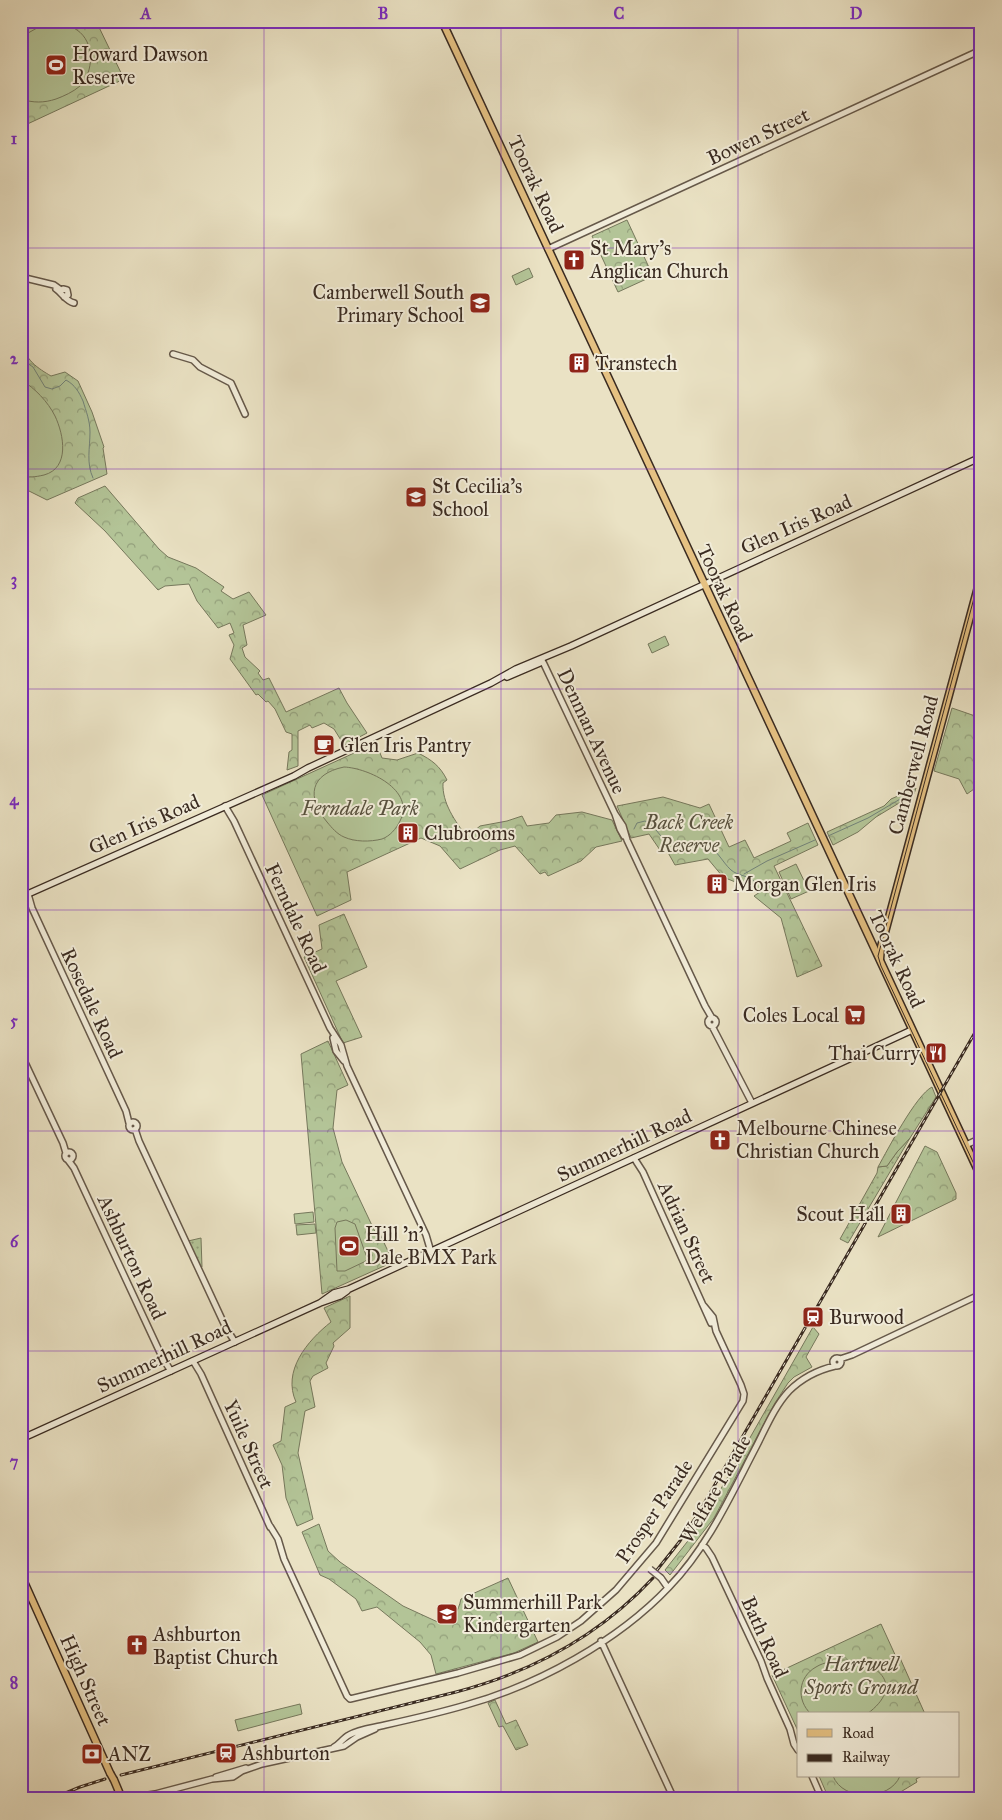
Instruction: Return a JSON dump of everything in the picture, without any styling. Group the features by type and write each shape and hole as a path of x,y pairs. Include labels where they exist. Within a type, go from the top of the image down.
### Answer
{"main road":[{"name":"Toorak Road","path":"442,21 981,1177"},
{"name":"Glen Iris Road","path":"24,896 298,774 981,457"},
{"name":"Camberwell Road","path":"881,964 880,952 883,938 981,576"},
{"name":"Glen Iris Road","path":"491,683 528,664 545,659"},
{"path":"869,938 876,942 883,938"},
{"name":"Summerhill Road","path":"21,1440 320,1303 334,1293 349,1289 434,1251 912,1030"},
{"name":"High Street","path":"21,1575 123,1799"}],"street":[{"name":"Bowen Street","path":"548,249 981,50"},
{"path":"21,277 56,286 60,291 66,289 66,295"},
{"path":"173,354 193,360 200,366 231,383 245,414"},
{"name":"Denman Avenue","path":"545,659 615,814 622,823 627,840 710,1019 716,1020 714,1025 751,1104"},
{"name":"Ferndale Road","path":"227,805 330,1028 341,1045 347,1066 434,1251"},
{"name":"Rosedale Road","path":"24,896 32,908 126,1111 131,1123 129,1128 134,1129 233,1343"},
{"name":"Ashburton Road","path":"21,1054 67,1152 65,1157 70,1159 168,1372"},
{"path":"966,1145 981,1138"},
{"name":"Adrian Street","path":"636,1157 712,1326 741,1385 744,1394 743,1401"},
{"name":"Welfare Parade","path":"139,1799 212,1779 221,1774 231,1775 240,1769 251,1768 334,1747 348,1736 494,1696 546,1674 589,1650 640,1614 670,1586 720,1517 778,1405 789,1391 801,1381 834,1363 836,1358 841,1361 981,1294"},
{"name":"Yuile Street","path":"195,1360 348,1698"},
{"name":"Prosper Parade","path":"348,1698 352,1699 405,1686 520,1655 581,1621 605,1600 641,1561 667,1526 743,1401"},
{"name":"Bath Road","path":"703,1543 712,1557 790,1729 796,1738 796,1746"},
{"path":"641,1561 670,1586"},
{"path":"601,1642 674,1799"},
{"path":"813,1778 822,1799"},
{"name":"Welfare Parade","path":"123,1799 150,1795"}],"green space":[{"path":"21,21 96,21 124,79 21,127"},
{"name":"Howard Dawson Reserve","path":"51,24 71,27 83,35 90,49 88,73 80,86 59,98 38,102 21,99 21,37 37,28"},
{"path":"627,220 653,276 618,292 592,236"},
{"path":"529,268 533,277 516,285 512,276"},
{"path":"21,324 25,333 24,349 33,363 51,376 65,372 78,381 92,412 104,447 107,474 47,500 21,487"},
{"path":"21,380 36,391 49,406 61,432 63,450 58,466 44,475 27,477 21,475"},
{"path":"105,486 168,557 196,568 224,587 221,591 233,599 249,592 266,615 243,625 247,645 242,648 245,657 260,671 258,673 263,680 269,678 286,712 339,688 367,733 344,745 334,729 324,723 312,728 310,725 298,731 298,766 287,770 289,752 292,750 292,734 286,732 275,709 268,701 266,702 258,694 256,695 230,659 234,645 229,635 234,633 230,623 218,628 197,601 189,584 165,586 158,590 105,531 75,503 78,498"},
{"path":"665,636 669,645 652,653 648,644"},
{"path":"952,708 981,718 981,784 967,794 959,779 934,771"},
{"name":"Ferndale Park","path":"376,743 382,758 397,760 418,753 438,767 447,780 443,783 443,790 447,805 467,837 480,826 522,816 527,826 549,823 556,815 582,812 612,820 622,841 596,847 581,861 548,876 545,872 540,874 515,846 500,850 460,869 440,846 421,838 347,872 351,900 317,916 262,795"},
{"path":"344,767 354,768 376,776 396,791 401,800 403,810 397,827 385,838 363,841 344,837 333,829 320,813 314,795 318,781 333,770"},
{"path":"916,788 914,794 876,817 858,832 833,845 827,832 884,806 891,799"},
{"name":"Back Creek Reserve","path":"663,797 700,808 709,804 729,847 745,840 754,858 791,841 787,833 808,823 818,845 774,866 822,966 797,977 781,918 754,896 760,892 723,877 708,859 675,865 666,849 660,850 649,834 631,838 617,806"},
{"path":"796,864 809,891 791,899 779,872"},
{"path":"344,914 367,967 336,981 362,1037 343,1043 304,957 322,949 319,925"},
{"path":"328,1041 348,1085 337,1090 333,1128 342,1162 377,1236 380,1234 393,1262 322,1294 301,1054"},
{"path":"932,1087 936,1097 910,1138 887,1166 878,1167 918,1100"},
{"path":"910,1138 848,1243 840,1239 877,1173 878,1167 887,1166"},
{"path":"925,1146 937,1152 956,1193 956,1199 878,1237"},
{"path":"313,1212 314,1222 295,1224 294,1214"},
{"name":"Hill 'n' Dale BMX Park","path":"346,1220 355,1224 367,1258 366,1261 345,1271 337,1271 335,1228 337,1222"},
{"path":"315,1224 316,1233 297,1235 296,1225"},
{"path":"201,1238 202,1267 201,1268 188,1241"},
{"path":"350,1296 350,1328 333,1343 334,1346 326,1363 328,1368 313,1376 310,1381 315,1407 305,1411 298,1453 313,1519 297,1526 286,1498 282,1465 273,1445 281,1441 285,1407 296,1402 292,1379 299,1358 313,1338 331,1322 324,1308"},
{"path":"813,1327 819,1334 806,1357 812,1367 794,1377 788,1383 775,1403 714,1518 670,1575 665,1570 706,1515"},
{"path":"319,1524 328,1551 340,1562 403,1606 442,1624 455,1615 461,1599 508,1578 538,1642 514,1653 436,1674 431,1655 420,1642 377,1607 362,1611 356,1599 329,1579 320,1575 302,1532"},
{"name":"Hartwell Sports Ground","path":"881,1624 897,1659 900,1658 924,1712 797,1712 797,1729 772,1675"},
{"path":"843,1660 856,1662 868,1665 877,1671 883,1677 886,1685 884,1694 878,1704 869,1712 809,1712 801,1696 803,1683 810,1671 819,1665"},
{"path":"495,1700 506,1724 516,1720 528,1745 516,1750 503,1726 499,1727 488,1703"},
{"path":"300,1704 302,1714 238,1731 235,1720"},
{"path":"820,1778 918,1778 916,1779 917,1782 889,1799 829,1799"},
{"path":"834,1778 899,1778 895,1784 887,1790 877,1794 856,1794 838,1784"}],"waterway":[{"path":"21,359 33,367 45,387 52,389 60,386 66,380 78,392 88,416 90,432 89,461 93,478"},
{"path":"828,836 868,818 907,795"},
{"path":"634,829 637,823 645,821 652,825 668,841 677,843 699,842 708,845 731,870 755,882"},
{"path":"744,874 767,861 815,840"}],"tram line":[{"path":"981,572 878,956 981,1179"}],"railway":[{"path":"657,1570 698,1514 981,1022"},
{"path":"121,1775 484,1684 537,1662 587,1634 632,1599 653,1578"},
{"path":"51,1799 105,1779"}],"place":[{"name":"Howard Dawson Reserve","path":"56,65"},
{"name":"St Mary's Anglican Church","path":"574,260"},
{"name":"Camberwell South Primary School","path":"480,303"},
{"name":"Transtech","path":"579,363"},
{"name":"St Cecilia's School","path":"416,497"},
{"name":"Glen Iris Pantry","path":"324,745"},
{"name":"Clubrooms","path":"408,833"},
{"name":"Morgan Glen Iris","path":"717,884"},
{"name":"Coles Local","path":"855,1015"},
{"name":"Thai Curry","path":"936,1053"},
{"name":"Melbourne Chinese Christian Church","path":"720,1140"},
{"name":"Scout Hall","path":"901,1214"},
{"name":"Hill 'n' Dale BMX Park","path":"349,1246"},
{"name":"Burwood","path":"813,1317"},
{"name":"Summerhill Park Kindergarten","path":"447,1614"},
{"name":"Ashburton Baptist Church","path":"137,1645"},
{"name":"Ashburton","path":"226,1753"},
{"name":"ANZ","path":"92,1754"}]}
